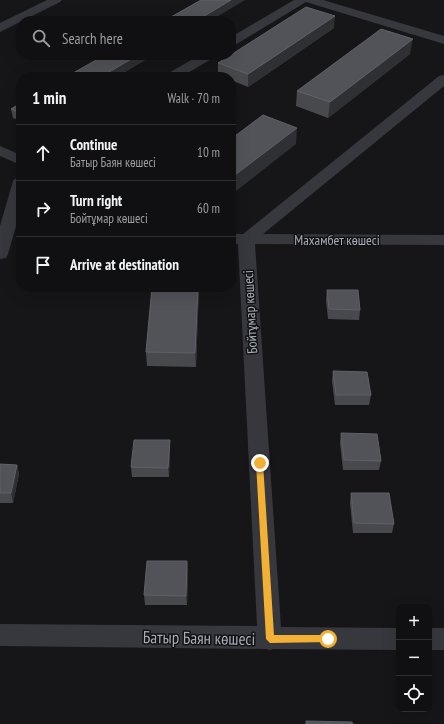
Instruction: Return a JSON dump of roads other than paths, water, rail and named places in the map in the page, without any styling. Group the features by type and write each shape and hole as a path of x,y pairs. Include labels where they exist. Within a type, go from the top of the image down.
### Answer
{"street":[{"path":"24,16 56,0"},
{"path":"236,39 302,0"},
{"path":"311,0 444,40"},
{"path":"0,28 16,20"},
{"path":"180,72 201,60"},
{"path":"239,239 444,79"},
{"path":"0,150 16,158"},
{"path":"0,254 9,233 16,203"},
{"name":"Махамбет көшесі","path":"239,239 444,240"},
{"name":"Бойтұмар көшесі","path":"239,239 270,639"},
{"name":"Батыр Баян көшесі","path":"0,635 270,639 396,639"},
{"path":"432,639 444,639"}]}
